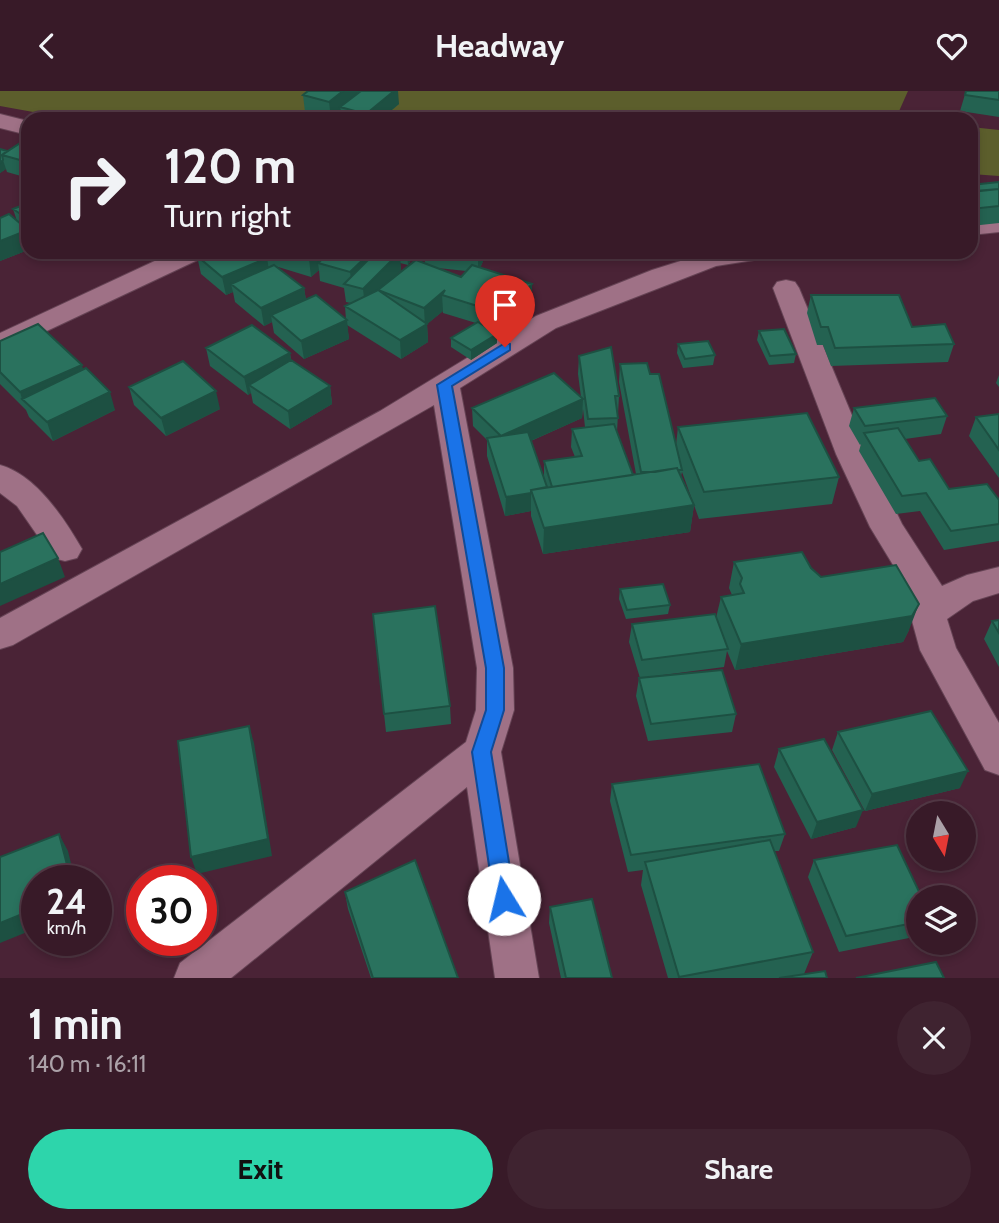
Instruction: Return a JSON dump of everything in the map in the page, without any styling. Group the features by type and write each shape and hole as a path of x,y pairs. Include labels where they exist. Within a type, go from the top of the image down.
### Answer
{"street":[{"path":"0,121 21,126"},
{"path":"978,226 999,224"},
{"path":"0,344 180,259"},
{"path":"0,635 367,431 546,322 661,276 712,259"},
{"path":"786,288 852,454 887,527 936,606"},
{"path":"444,385 495,668 495,710 482,752 517,978"},
{"path":"0,476 14,504 65,549"},
{"path":"999,580 953,596 936,606 929,617 937,650 999,758"},
{"path":"196,978 482,752"}],"green space":[{"path":"0,91 908,91 899,112 33,112 0,106"},
{"path":"978,128 999,130 999,176 978,174"}],"building":[{"path":"308,91 343,91 329,102 303,95"},
{"path":"361,91 394,91 368,112 340,107"},
{"path":"966,91 999,91 999,100 965,95"},
{"path":"21,143 21,160 2,155"},
{"path":"0,149 7,151 2,155 3,160 0,163"},
{"path":"999,182 999,189 978,191 978,184"},
{"path":"999,189 999,206 978,208 978,191"},
{"path":"21,206 21,214 13,209"},
{"path":"9,214 21,224 21,233 0,241 0,218"},
{"path":"201,259 265,259 222,277"},
{"path":"322,259 364,259 350,272 318,263"},
{"path":"369,259 393,259 363,289 344,284"},
{"path":"416,260 461,277 472,265 532,284 503,314 442,295 445,290 424,308 378,290"},
{"path":"274,265 304,288 261,308 231,284"},
{"path":"378,290 427,324 400,340 345,306"},
{"path":"316,295 347,320 301,341 271,315"},
{"path":"811,295 899,295 912,327 945,324 954,344 835,348 828,327 821,327"},
{"path":"478,322 497,334 471,350 451,338"},
{"path":"38,324 82,365 20,392 0,372 0,341"},
{"path":"252,325 290,353 244,377 206,348"},
{"path":"784,329 796,354 770,356 759,331"},
{"path":"708,341 715,355 685,359 678,344"},
{"path":"611,347 619,396 615,396 618,418 588,419 579,356"},
{"path":"291,360 330,386 288,411 249,385"},
{"path":"183,361 216,391 161,418 129,387"},
{"path":"647,363 650,374 659,374 682,470 677,468 641,472 620,364"},
{"path":"86,368 110,392 47,422 22,399"},
{"path":"554,373 583,399 501,436 472,408"},
{"path":"935,398 947,416 865,426 854,408"},
{"path":"807,413 839,477 704,492 678,427"},
{"path":"999,414 999,450 976,417"},
{"path":"614,424 633,475 552,487 544,461 582,456 572,429"},
{"path":"898,428 919,461 930,459 949,489 987,484 999,500 999,524 951,531 926,493 902,496 864,433"},
{"path":"528,432 547,487 506,497 487,438"},
{"path":"677,468 694,505 544,528 531,490"},
{"path":"43,533 58,558 0,584 0,552"},
{"path":"802,552 811,568 821,577 896,565 919,604 912,616 741,644 721,597 744,593 740,584 742,578 734,562"},
{"path":"663,584 670,605 627,610 620,589"},
{"path":"435,606 450,706 384,714 373,614"},
{"path":"715,614 728,649 642,660 632,624"},
{"path":"999,620 999,633 992,621"},
{"path":"722,670 736,714 651,724 639,678"},
{"path":"931,711 968,771 872,794 838,732"},
{"path":"249,726 268,839 191,857 178,741"},
{"path":"824,739 863,810 817,822 779,749"},
{"path":"759,764 785,834 631,855 612,784"},
{"path":"59,834 67,865 21,865 21,914 0,923 0,857"},
{"path":"770,840 813,952 679,977 645,862"},
{"path":"897,845 906,864 906,871 909,871 916,885 906,885 906,924 846,936 814,860"},
{"path":"415,860 458,978 373,978 345,892"},
{"path":"592,899 612,978 566,978 550,907"},
{"path":"936,962 944,978 856,978"},
{"path":"825,971 827,978 779,978"}],"route":[{"path":"504,899 482,752 495,710 495,668 444,385 505,347"}]}
